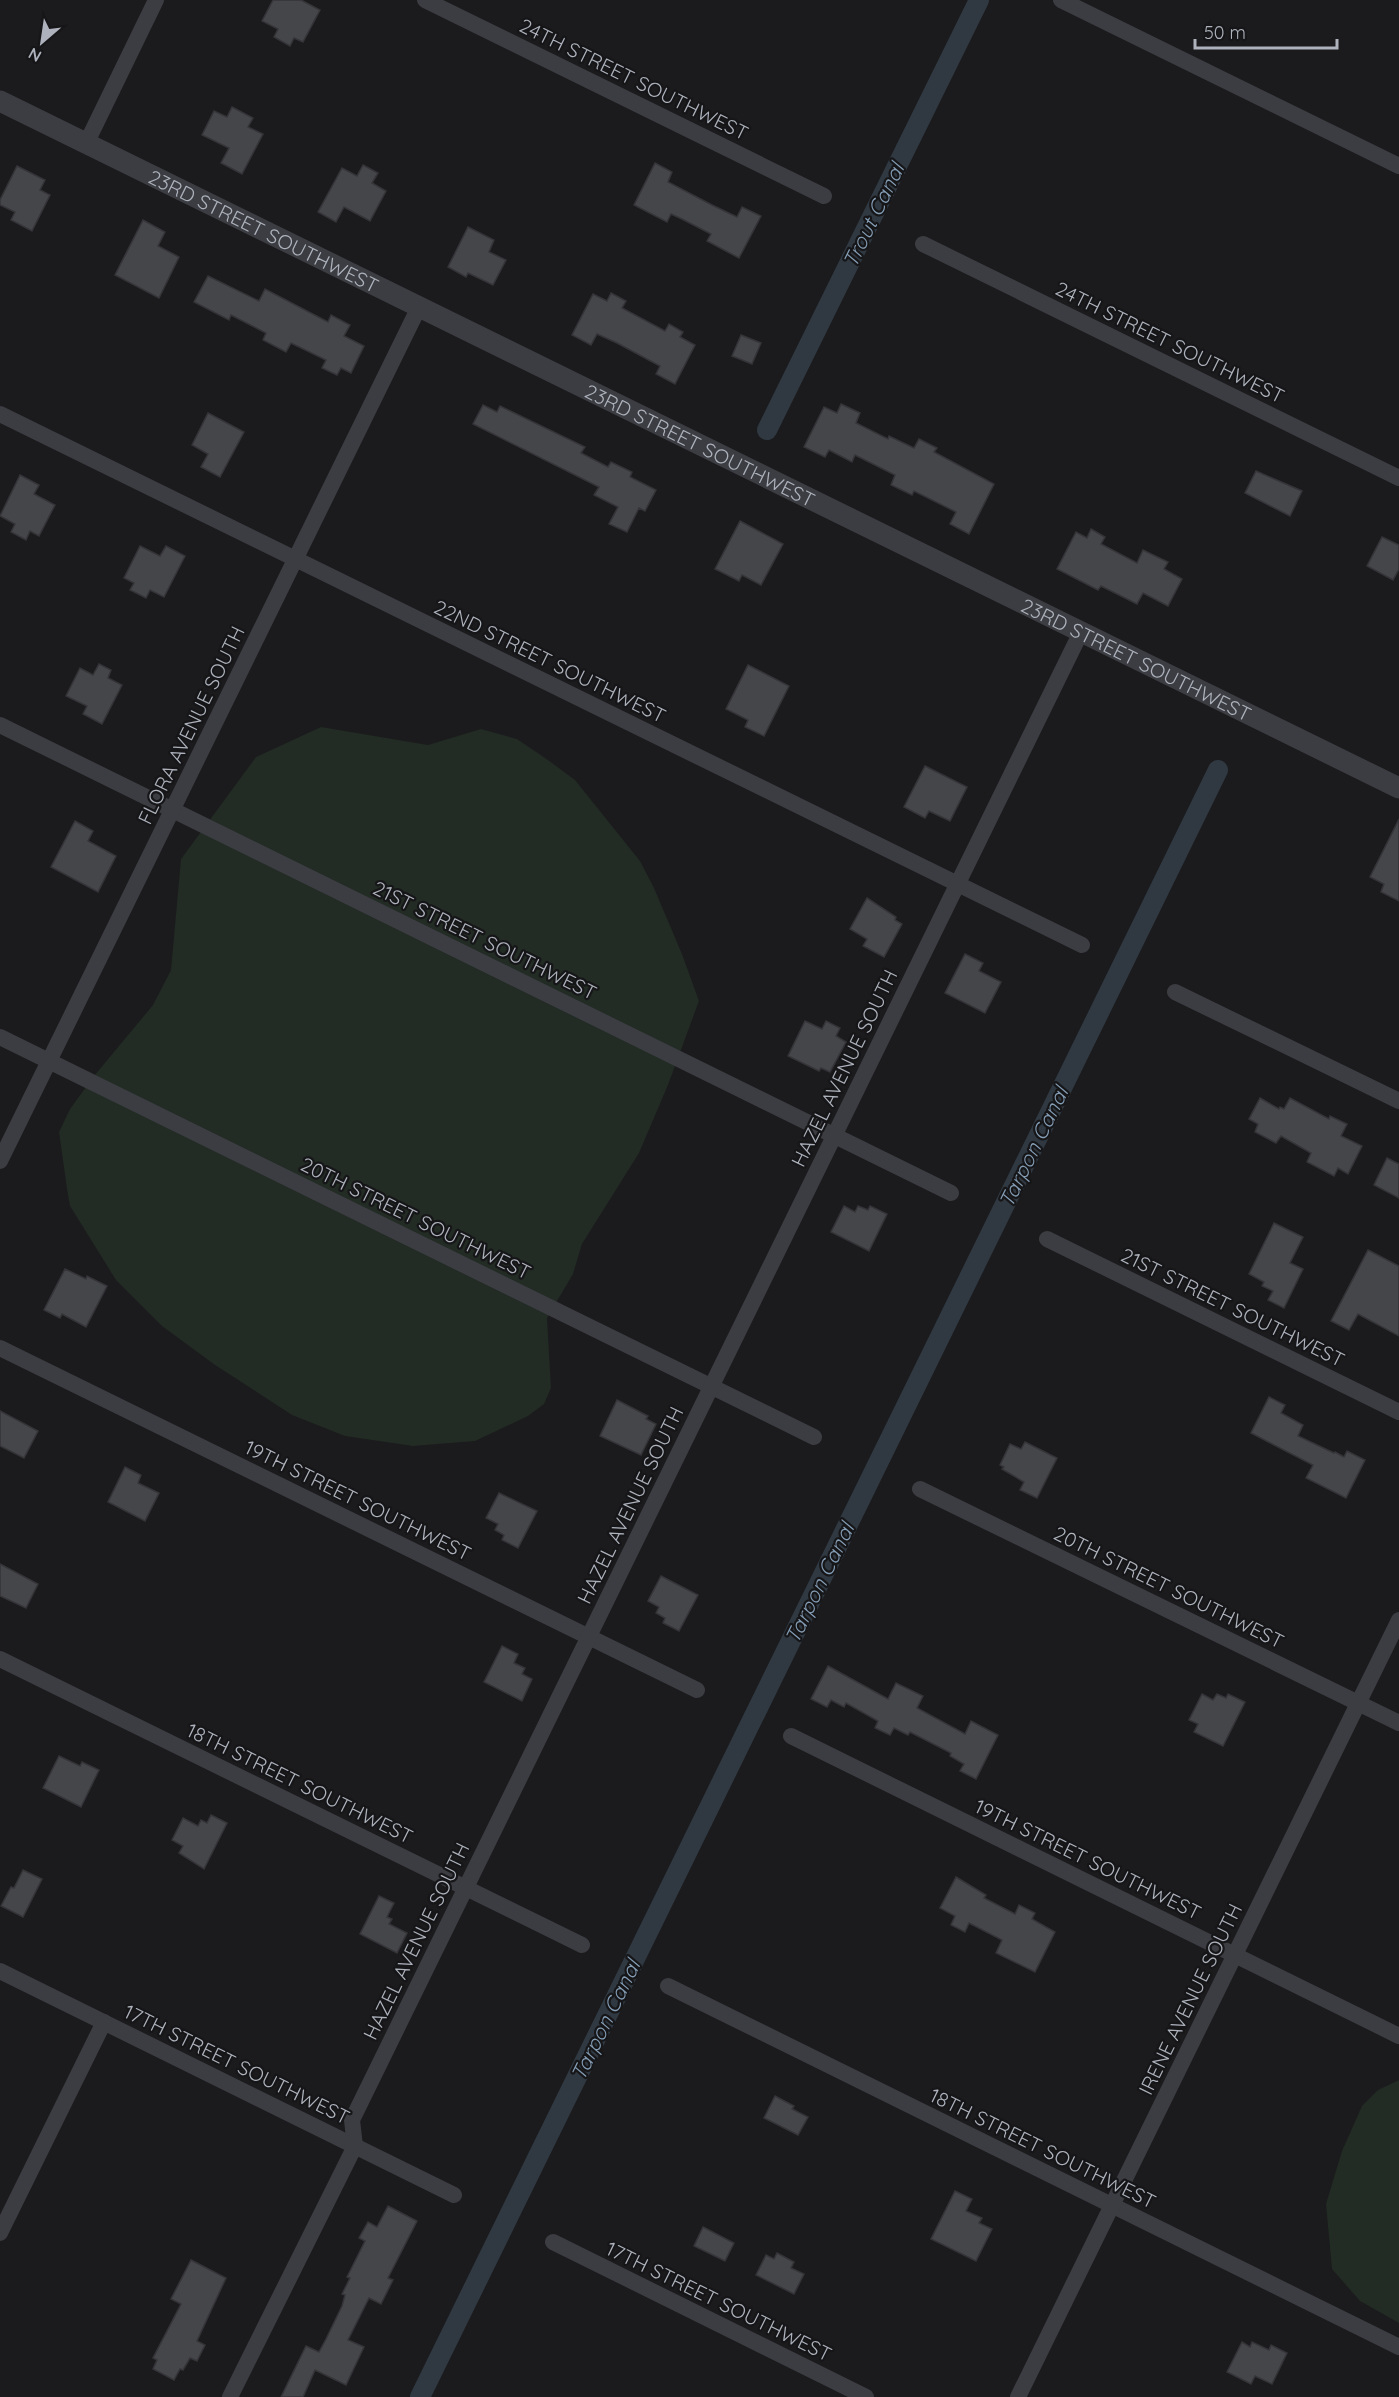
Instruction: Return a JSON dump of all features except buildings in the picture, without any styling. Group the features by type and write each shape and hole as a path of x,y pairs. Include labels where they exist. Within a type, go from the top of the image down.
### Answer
{"street":[{"path":"86,144 156,0"},
{"name":"24TH STREET SOUTHWEST","path":"425,0 824,196"},
{"path":"1061,0 1399,166"},
{"name":"23RD STREET SOUTHWEST","path":"0,101 1399,788"},
{"name":"24TH STREET SOUTHWEST","path":"923,244 1399,478"},
{"name":"FLORA AVENUE SOUTH","path":"0,1161 420,308"},
{"name":"22ND STREET SOUTHWEST","path":"0,414 1082,945"},
{"name":"HAZEL AVENUE SOUTH","path":"230,2397 355,2146 352,2120 1081,632"},
{"name":"21ST STREET SOUTHWEST","path":"0,725 951,1193"},
{"path":"1175,992 1399,1101"},
{"name":"20TH STREET SOUTHWEST","path":"0,1037 814,1437"},
{"name":"21ST STREET SOUTHWEST","path":"1047,1239 1399,1412"},
{"name":"19TH STREET SOUTHWEST","path":"0,1348 697,1690"},
{"name":"20TH STREET SOUTHWEST","path":"920,1489 1399,1724"},
{"name":"IRENE AVENUE SOUTH","path":"1018,2397 1399,1620"},
{"name":"18TH STREET SOUTHWEST","path":"0,1659 582,1945"},
{"name":"19TH STREET SOUTHWEST","path":"791,1736 1399,2036"},
{"name":"17TH STREET SOUTHWEST","path":"0,1971 454,2195"},
{"name":"18TH STREET SOUTHWEST","path":"668,1986 1399,2347"},
{"path":"0,2233 104,2022"},
{"name":"17TH STREET SOUTHWEST","path":"553,2242 855,2395"}],"shaded area":[{"path":"321,727 428,745 481,729 517,739 548,760 575,780 640,861 682,954 699,1001 668,1085 639,1153 582,1244 573,1274 547,1318 551,1388 544,1404 528,1416 475,1441 413,1446 345,1436 292,1415 215,1365 162,1326 116,1280 70,1206 59,1132 70,1109 94,1076 153,1005 171,970 181,859 256,757"},
{"path":"1399,2080 1399,2323 1360,2301 1332,2269 1326,2204 1342,2151 1362,2106 1378,2090"}],"waterway":[{"name":"Trout Canal","path":"767,430 979,0"},
{"name":"Tarpon Canal","path":"420,2397 1218,770"}]}
